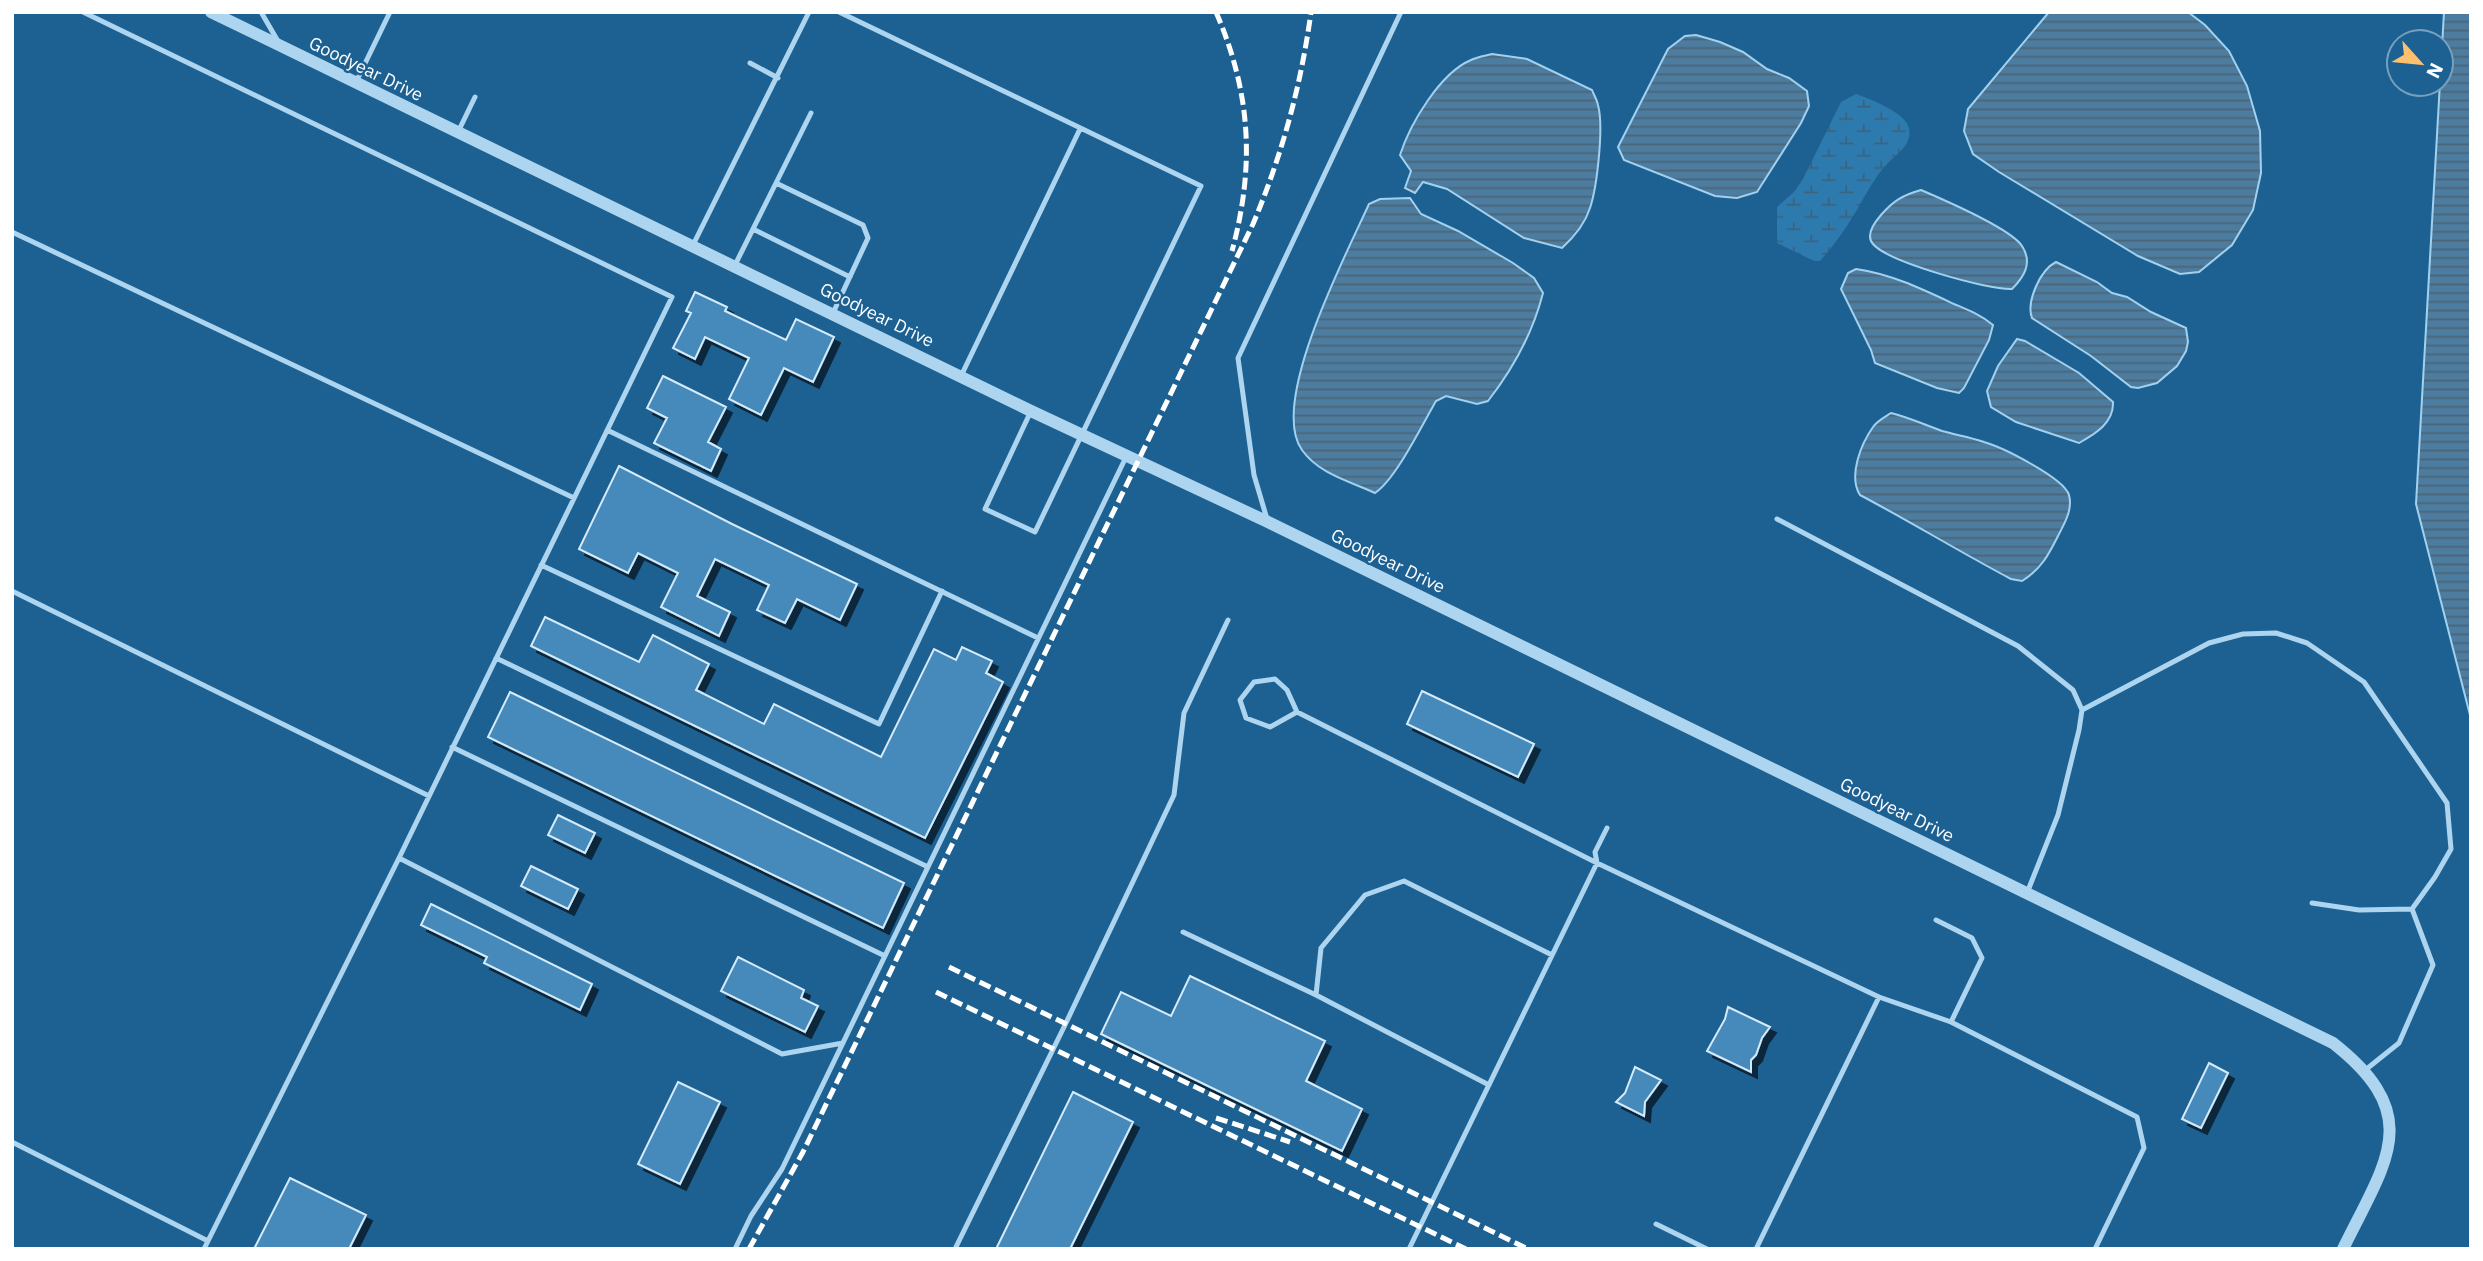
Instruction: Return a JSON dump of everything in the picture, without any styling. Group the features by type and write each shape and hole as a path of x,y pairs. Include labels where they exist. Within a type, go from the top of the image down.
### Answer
{"street":[{"name":"Goodyear Drive","path":"211,12 1031,411 1268,523 2333,1043 2374,1082 2386,1101 2390,1125 2389,1150 2343,1249"}],"lane":[{"path":"83,12 672,298 399,858 204,1249"},
{"path":"261,12 282,47"},
{"path":"355,83 390,12"},
{"path":"693,245 809,12"},
{"path":"839,12 1201,186 1035,532 985,509 1031,411"},
{"path":"1268,523 1254,475 1238,358 1401,12"},
{"path":"750,63 778,78"},
{"path":"458,132 475,97"},
{"path":"735,265 811,113"},
{"path":"961,376 1080,129"},
{"path":"776,183 863,225 868,238 833,313"},
{"path":"753,229 850,277"},
{"path":"12,232 574,498"},
{"path":"607,430 1038,638"},
{"path":"734,1249 751,1216 782,1168 1127,455"},
{"path":"1777,519 2018,646 2073,691 2082,710 2058,816 2027,893"},
{"path":"541,565 879,724 942,592"},
{"path":"12,591 429,796"},
{"path":"955,1249 1174,796 1184,713 1228,620"},
{"path":"2082,710 2209,643 2243,635 2276,633 2307,643 2364,682 2447,803 2451,849 2412,909"},
{"path":"496,658 928,867"},
{"path":"1297,712 1270,727 1247,718 1240,700 1254,682 1275,679 1287,690 1297,712 1597,863 1879,997 1951,1022 2137,1118 2144,1148 2095,1249"},
{"path":"452,747 885,957"},
{"path":"1409,1249 1597,863 1595,852 1607,828"},
{"path":"399,858 782,1054 843,1043"},
{"path":"1316,995 1321,948 1365,895 1404,881 1552,955"},
{"path":"2312,903 2358,910 2412,909"},
{"path":"2364,1071 2399,1043 2433,965 2412,909"},
{"path":"1936,920 1972,938 1982,958 1951,1022"},
{"path":"1183,932 1316,995 1489,1085"},
{"path":"1756,1249 1879,997"},
{"path":"12,1142 208,1241"},
{"path":"1656,1224 1707,1249"}],"green space":[{"path":"1856,94 1887,107 1901,117 1909,128 1908,139 1879,173 1831,248 1820,261 1814,261 1777,243 1777,207 1794,192 1803,179 1841,102"}],"shaded area":[{"path":"2049,12 2188,12 2205,25 2229,51 2247,86 2260,131 2261,173 2253,210 2232,245 2199,272 2180,274 2138,256 1973,154 1964,131 1968,109"},
{"path":"2444,12 2471,12 2471,719 2416,504 2439,98 2455,98 2455,28 2443,28"},
{"path":"1696,35 1743,52 1807,91 1809,106 1801,123 1757,192 1737,198 1715,196 1624,160 1618,147 1668,49 1685,36"},
{"path":"1492,54 1527,59 1592,90 1597,101 1600,142 1593,198 1582,225 1562,248 1524,238 1447,189 1423,182 1415,193 1405,188 1411,171 1400,155 1411,129 1428,101 1459,67 1473,59"},
{"path":"1921,190 1991,223 2022,246 2027,258 2026,269 2012,289 1982,285 1939,274 1898,259 1873,244 1870,233 1881,215 1899,199"},
{"path":"1410,198 1421,214 1458,231 1534,278 1543,293 1521,350 1488,401 1477,404 1446,396 1436,401 1400,464 1375,493 1335,476 1317,465 1302,450 1294,428 1295,399 1302,364 1329,291 1369,204 1380,199"},
{"path":"2056,262 2097,282 2112,293 2127,297 2151,312 2186,328 2186,351 2177,366 2157,383 2131,387 2091,356 2032,318 2031,304 2036,287 2045,272"},
{"path":"1856,269 1894,278 1974,313 1993,325 1989,340 1959,393 1937,388 1875,363 1841,289 1848,273"},
{"path":"2017,339 2079,373 2113,402 2107,422 2079,443 2016,422 1991,407 1987,391 1998,366"},
{"path":"1891,413 2004,450 2045,472 2065,488 2070,501 2067,517 2047,556 2034,572 2022,581 2011,579 1860,495 1855,479 1860,451 1875,425"}],"building":[{"path":"695,292 727,307 725,311 786,340 796,319 834,337 813,382 784,368 761,415 729,399 749,358 705,337 695,359 673,348 691,313 686,311"},
{"path":"663,376 726,407 708,442 721,449 711,471 654,443 667,418 647,408"},
{"path":"619,466 857,584 840,620 797,599 785,623 757,610 769,585 715,559 697,596 730,612 719,636 661,607 678,573 638,553 628,573 579,549"},
{"path":"545,617 639,662 653,635 709,664 696,690 764,724 774,704 881,757 934,649 956,660 962,647 992,661 986,673 1003,682 925,838 531,646"},
{"path":"1422,691 1534,744 1518,777 1407,724"},
{"path":"510,692 904,883 883,928 488,737"},
{"path":"558,815 595,833 585,853 548,835"},
{"path":"531,866 578,889 568,909 521,886"},
{"path":"431,904 592,984 580,1010 484,963 487,957 421,925"},
{"path":"738,957 804,990 801,998 818,1006 805,1032 721,991"},
{"path":"1190,976 1325,1041 1306,1081 1362,1109 1342,1151 1101,1034 1121,992 1171,1016"},
{"path":"1728,1007 1770,1027 1751,1060 1751,1072 1707,1051 1725,1019"},
{"path":"2209,1063 2228,1073 2201,1128 2182,1119"},
{"path":"1635,1067 1661,1080 1645,1102 1644,1116 1616,1102 1625,1093"},
{"path":"678,1082 720,1102 680,1184 638,1164"},
{"path":"1073,1092 1133,1122 1070,1249 996,1249"},
{"path":"290,1178 366,1215 349,1249 254,1249"}],"railway":[{"path":"1216,12 1237,72 1246,130 1244,189 1232,251"},
{"path":"749,1249 803,1152 1253,224 1289,120 1302,67 1311,12"},
{"path":"949,967 1528,1249"},
{"path":"936,992 1466,1249"},
{"path":"1216,1118 1290,1142"}]}
